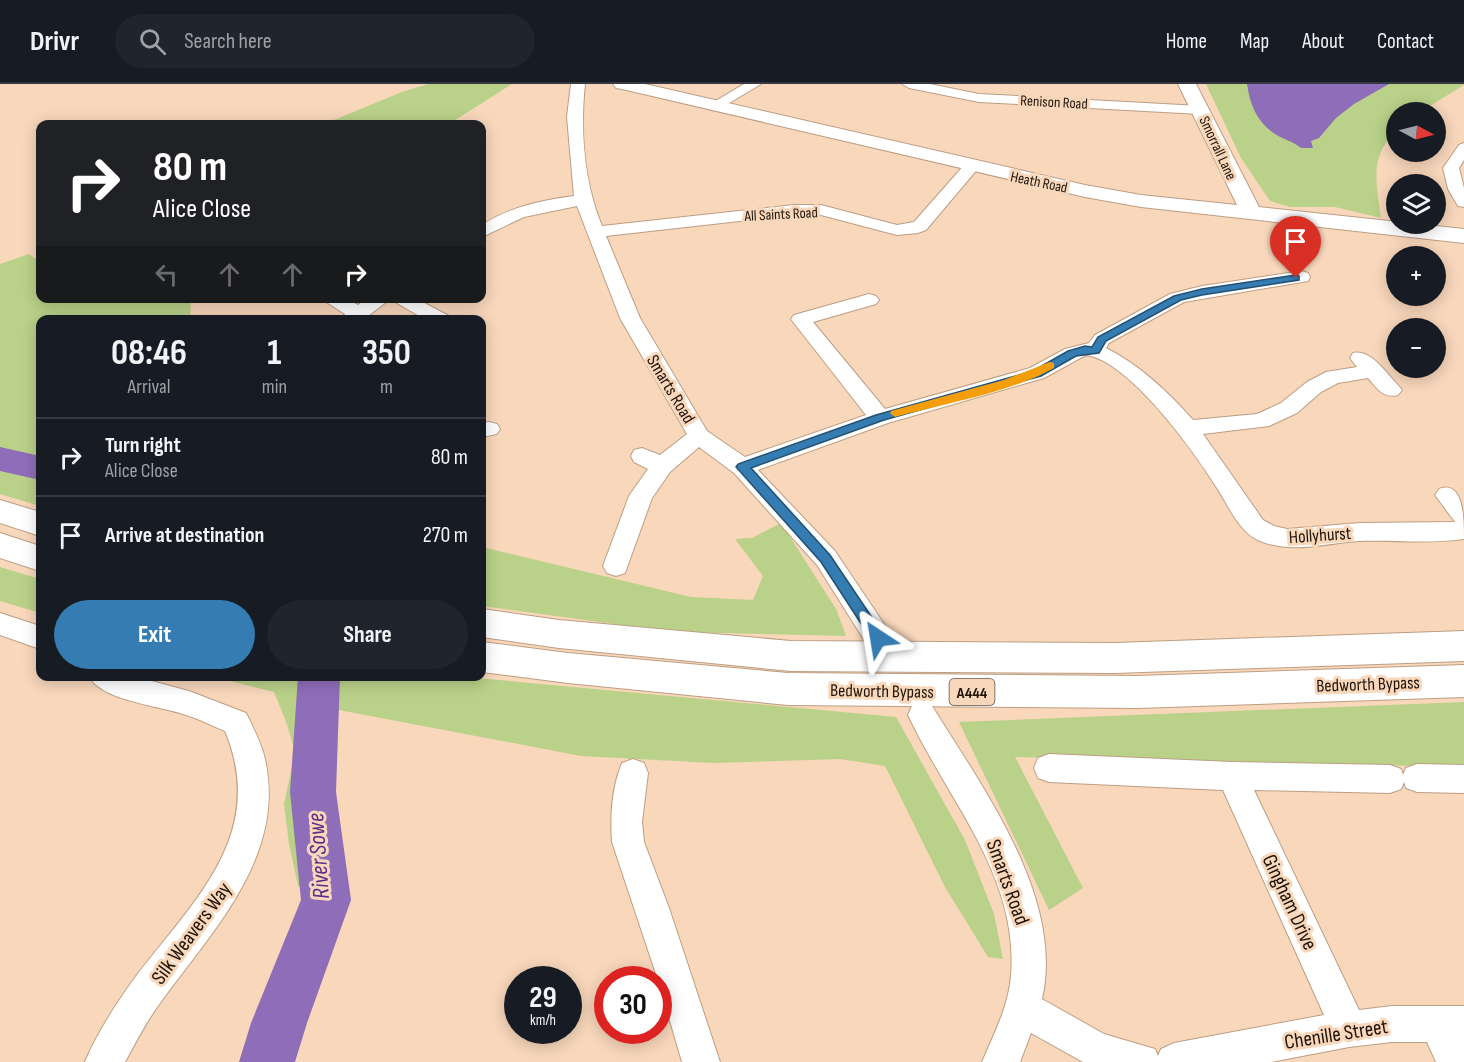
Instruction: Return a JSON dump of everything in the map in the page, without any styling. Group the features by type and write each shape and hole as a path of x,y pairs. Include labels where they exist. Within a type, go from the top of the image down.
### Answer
{"highway":[{"path":"0,511 36,523"},
{"path":"0,545 36,558"},
{"name":"Bedworth Bypass","path":"486,625 559,634 792,656 1115,658 1464,646"},
{"name":"Bedworth Bypass","path":"486,658 568,668 788,689 1137,693 1464,681"}],"street":[{"name":"Smarts Road","path":"578,84 574,117 583,200 630,318 699,436 742,467 826,558 878,638"},
{"name":"Heath Road","path":"622,84 972,166 1113,196 1464,236"},
{"path":"716,105 754,84"},
{"name":"Renison Road","path":"909,84 979,98 1200,110"},
{"path":"1040,84 1044,102"},
{"name":"Smorrall Lane","path":"1187,84 1250,211"},
{"path":"1464,148 1451,168 1454,182 1464,202"},
{"name":"All Saints Road","path":"596,232 794,210 821,210 904,231 920,226 972,166"},
{"path":"486,229 502,218 544,205 583,200"},
{"path":"486,211 502,218"},
{"path":"742,467 880,418 1037,373 1072,353 1085,349 1095,350 1102,339 1177,298 1301,277"},
{"path":"869,300 801,319 880,418"},
{"path":"336,303 353,315"},
{"path":"356,315 374,303"},
{"path":"409,303 432,315"},
{"name":"Hollyhurst","path":"1095,350 1109,356 1158,394 1188,428 1254,525 1276,537 1360,532 1440,533 1464,530"},
{"path":"1188,428 1261,421 1289,408 1314,387 1366,364 1391,390"},
{"path":"616,566 652,461 699,436"},
{"path":"1447,495 1464,516"},
{"path":"0,624 36,637"},
{"name":"Silk Weavers Way","path":"104,1062 146,993 225,891 243,856 252,804 250,759 236,722 189,703 129,688 114,681"},
{"name":"Smarts Road","path":"922,715 1001,851 1017,895 1028,938 1029,975 1023,1007 1000,1062"},
{"path":"1049,768 1232,776 1464,779"},
{"path":"633,773 626,822 628,842 652,908 701,1062"},
{"name":"Gingham Drive","path":"1232,776 1349,1029"},
{"path":"1023,1007 1097,1050 1129,1061 1142,1062"},
{"name":"Chenille Street","path":"1174,1062 1349,1029 1392,1024 1450,1024"},
{"path":"1450,1024 1455,1062"}],"green space":[{"path":"428,84 512,84 455,120 334,120 402,92"},
{"path":"1206,84 1464,84 1436,102 1386,102 1386,143 1381,151 1376,172 1381,218 1335,207 1290,207 1270,201 1241,158"},
{"path":"29,254 36,259 36,303 191,303 190,315 36,315 36,505 0,494 0,264"},
{"path":"781,523 836,609 846,636 673,632 486,607 486,548 691,597 753,600 763,576 735,539 752,538"},
{"path":"0,567 36,578 36,612 0,601"},
{"path":"486,679 896,717 965,840 994,914 1003,959 988,957 945,887 885,766 840,759 714,763 581,756 339,710 326,736 316,783 341,872 312,898 298,886 289,844 284,804 295,753 287,724 274,692 230,681 486,681"},
{"path":"1464,702 1464,767 1015,757 1083,888 1049,910 959,722"}],"shaded area":[{"path":"1247,84 1389,84 1354,104 1336,118 1319,138 1311,141 1313,148 1301,148 1275,134 1263,124 1252,106"}],"waterway":[{"name":"River Sowe","path":"0,459 36,467"},
{"name":"River Sowe","path":"267,1062 279,1023 326,900 313,792 319,681"}],"slow traffic":[{"path":"895,413 1008,383 1050,366"}],"route":[{"path":"878,638 826,558 742,467 880,418 1037,373 1072,353 1085,349 1095,350 1102,339 1177,298 1296,278"}]}
